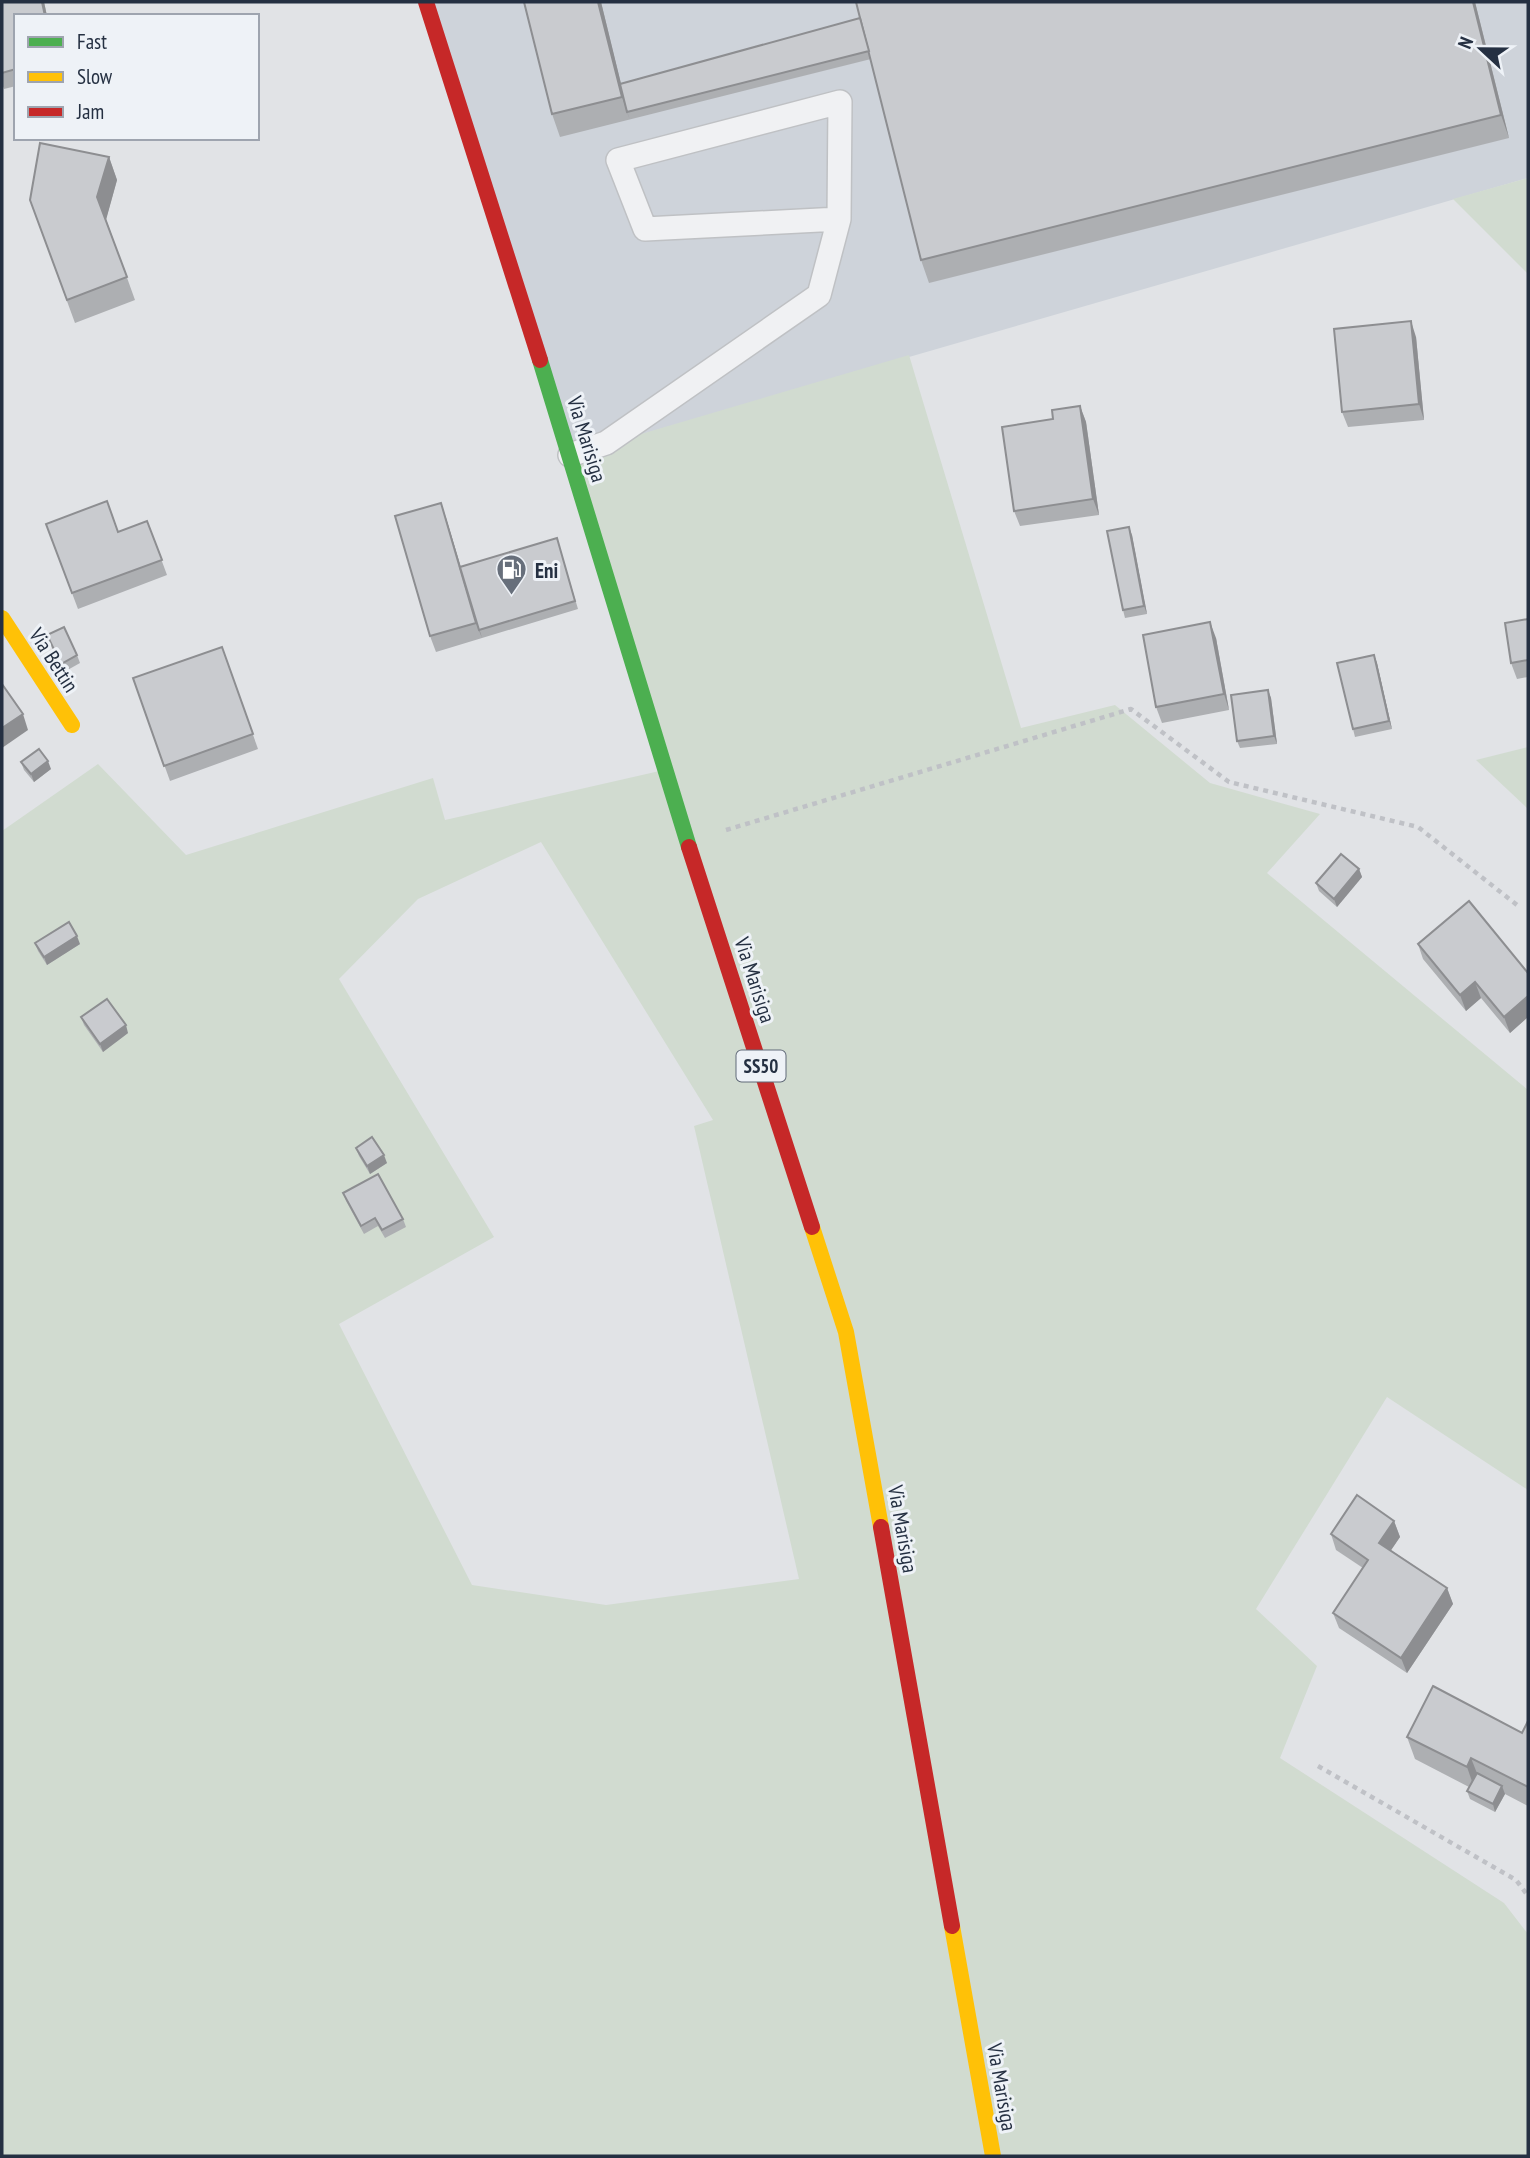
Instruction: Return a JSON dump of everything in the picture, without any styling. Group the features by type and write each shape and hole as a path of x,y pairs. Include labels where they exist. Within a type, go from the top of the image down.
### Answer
{"main road":[{"name":"Via Marisiga","path":"426,2 570,455 688,840 846,1332 993,2156"},
{"name":"Via Bettin","path":"2,618 72,725"}],"lane":[{"path":"570,455 606,443 819,295 839,219 840,102 618,160 645,229 839,219"}],"path":[{"path":"688,840 1131,709 1229,782 1418,827 1517,905"},
{"path":"1318,1766 1516,1880 1528,1896"}],"shaded area":[{"path":"426,2 1528,2 1528,178 570,455"},
{"path":"1528,178 1528,274 1453,199"},
{"path":"909,355 1021,728 1115,705 1210,783 1320,814 1267,873 1528,1090 1528,1490 1387,1397 1256,1609 1317,1666 1280,1758 1504,1903 1528,1934 1528,2156 2,2156 2,831 98,764 186,855 433,778 445,820 664,770 570,455","holes":["541,842 713,1120 694,1126 799,1579 606,1605 472,1585 339,1324 494,1237 339,979 418,899"]},
{"path":"1528,747 1528,809 1476,760"}],"building":[{"path":"2,2 42,2 45,14 14,14 14,70 2,73"},
{"path":"524,2 598,2 622,97 552,114"},
{"path":"856,2 1473,2 1501,115 921,260"},
{"path":"860,18 869,51 627,112 620,84"},
{"path":"40,143 109,157 97,197 127,277 67,300 30,200"},
{"path":"1411,321 1419,404 1342,412 1334,329"},
{"path":"1080,406 1093,499 1014,511 1002,427 1053,419 1052,410"},
{"path":"107,501 118,532 147,521 162,560 72,593 46,524"},
{"path":"441,503 476,623 430,636 395,516"},
{"path":"1129,527 1144,606 1123,610 1107,531"},
{"path":"557,538 575,601 479,630 460,567"},
{"path":"1528,619 1528,660 1511,663 1505,623"},
{"path":"1210,622 1224,694 1156,707 1143,635"},
{"path":"64,627 77,655 61,664 47,635"},
{"path":"222,647 253,734 164,766 133,678"},
{"path":"1374,655 1389,721 1353,729 1337,663"},
{"path":"2,684 23,714 2,728"},
{"path":"1268,690 1274,736 1237,741 1231,695"},
{"path":"39,749 48,761 31,774 21,762"},
{"path":"1341,854 1359,869 1334,899 1316,883"},
{"path":"1469,901 1528,973 1528,996 1504,1017 1475,982 1460,995 1418,944"},
{"path":"69,922 77,936 44,957 35,943"},
{"path":"107,999 126,1025 100,1044 81,1017"},
{"path":"372,1137 384,1155 367,1166 356,1148"},
{"path":"378,1174 403,1219 382,1230 375,1218 361,1226 343,1193"},
{"path":"1357,1495 1394,1521 1379,1543 1447,1588 1401,1658 1333,1613 1368,1560 1331,1534"},
{"path":"1433,1686 1522,1733 1528,1721 1528,1787 1471,1758 1467,1767 1407,1737"},
{"path":"1477,1773 1502,1786 1493,1804 1467,1791"}],"traffic: fast":[{"path":"540,360 689,847"}],"traffic: slow":[{"path":"2,618 72,725"},
{"path":"812,1227 846,1332 881,1527"},
{"path":"952,1926 993,2156"}],"traffic: jam":[{"path":"426,2 540,360"},
{"path":"689,847 812,1227"},
{"path":"881,1527 952,1926"}],"place":[{"name":"Eni","path":"512,597"}]}
